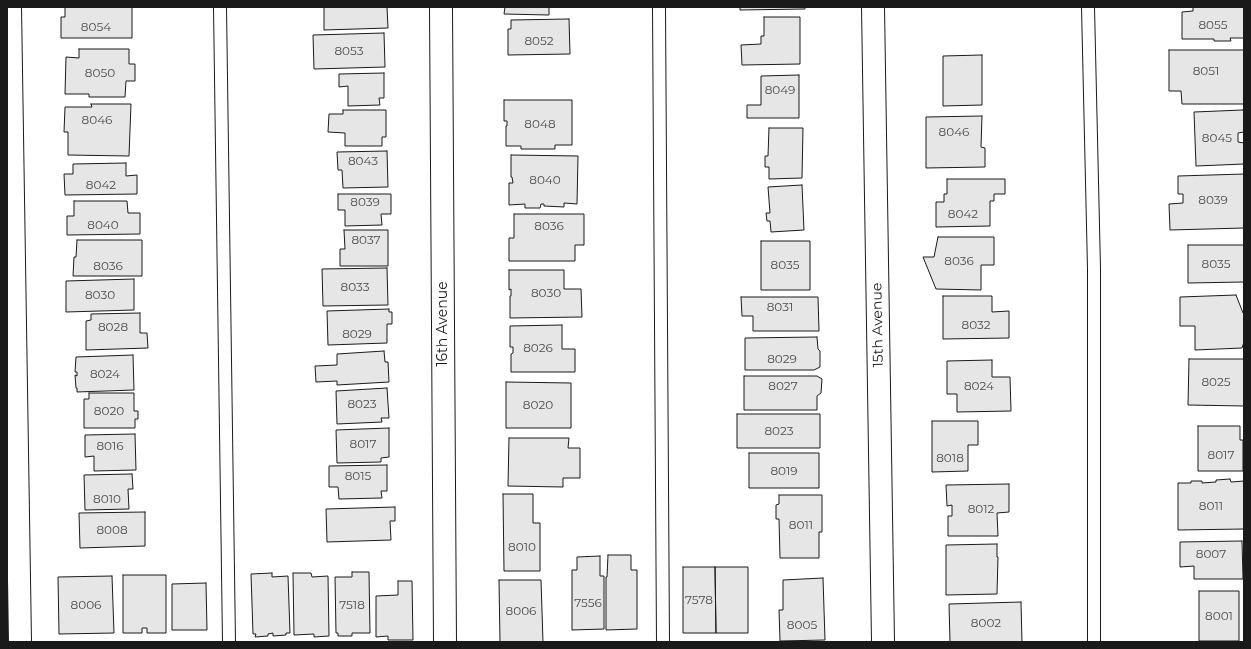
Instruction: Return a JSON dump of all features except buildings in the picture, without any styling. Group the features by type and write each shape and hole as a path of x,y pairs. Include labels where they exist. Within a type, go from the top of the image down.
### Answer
{"street":[{"path":"10,7 20,642"},
{"name":"16th Avenue","path":"441,7 445,642"},
{"name":"15th Avenue","path":"873,7 883,642"}],"lane":[{"path":"220,7 229,642"},
{"path":"659,7 663,642"},
{"path":"1088,7 1094,269 1094,642"}]}
